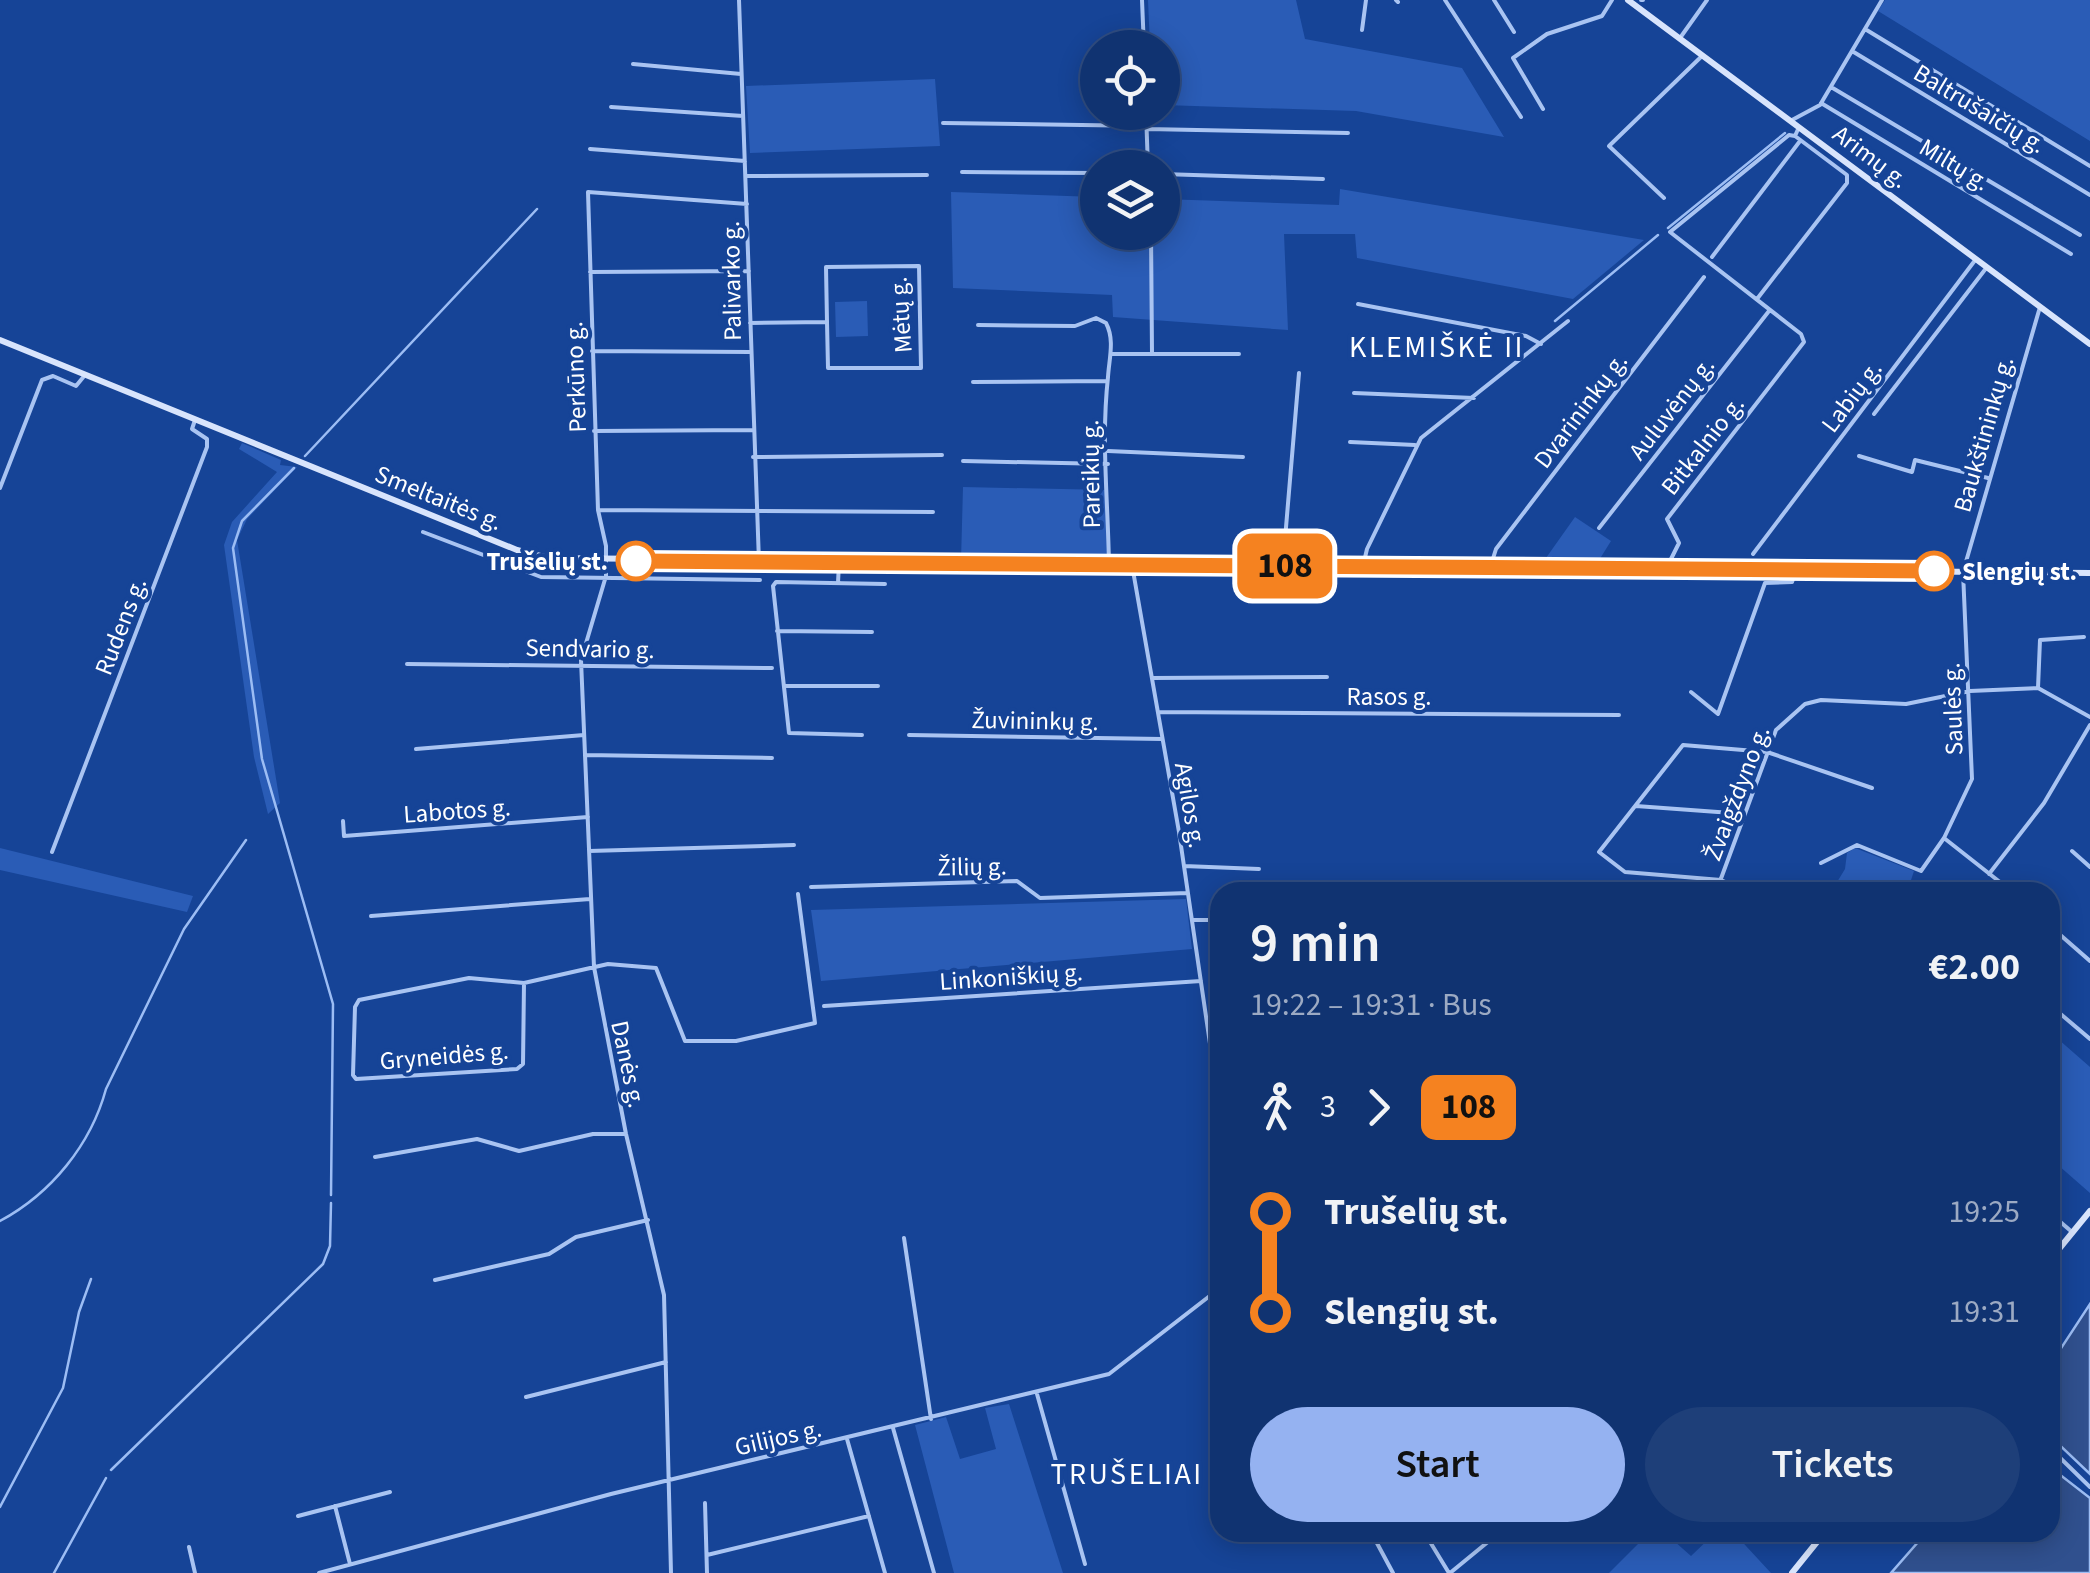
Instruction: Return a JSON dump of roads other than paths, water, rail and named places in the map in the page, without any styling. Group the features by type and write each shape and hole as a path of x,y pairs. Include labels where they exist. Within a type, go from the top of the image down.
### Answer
{"main road":[{"name":"Arimų g.","path":"1628,0 2090,344"},
{"name":"Smeltaitės g.","path":"0,340 517,550 558,560 2090,573"},
{"path":"2060,1247 2090,1211"},
{"path":"1792,1573 1817,1542"}],"street":[{"name":"Palivarko g.","path":"739,0 754,510 759,562"},
{"path":"1142,0 1143,30"},
{"path":"1362,30 1366,0"},
{"path":"1445,0 1521,116"},
{"path":"1494,0 1514,32"},
{"path":"1543,109 1513,58 1547,34 1602,16 1612,0"},
{"path":"1680,38 1707,0"},
{"path":"1792,121 1821,103 1882,0"},
{"path":"1865,28 2090,166"},
{"name":"Baltrušaičių g.","path":"1852,51 2090,195"},
{"path":"1664,198 1608,146 1703,56"},
{"path":"632,64 741,74"},
{"path":"1831,86 2080,235"},
{"name":"Miltų g.","path":"1821,103 2071,254"},
{"path":"611,107 743,116"},
{"path":"942,123 1080,126"},
{"path":"1795,136 1799,126"},
{"path":"1180,128 1348,133"},
{"path":"1757,299 1847,183 1847,175 1795,136 1790,135 1670,232 1757,299 1770,309"},
{"path":"1712,257 1800,141"},
{"path":"590,149 745,161"},
{"path":"962,172 1080,173"},
{"path":"1180,174 1323,178"},
{"path":"746,176 927,175"},
{"name":"Perkūno g.","path":"607,560 598,510 588,192 747,204"},
{"path":"1151,250 1152,354"},
{"name":"Labių g.","path":"1753,554 1976,259"},
{"name":"Mėtų g.","path":"919,266 921,368 828,368 827,322 826,267 919,266"},
{"path":"1874,414 1987,267"},
{"path":"590,272 749,271"},
{"name":"Dvarininkų g.","path":"1490,568 1496,549 1704,278"},
{"path":"1358,304 1526,336 1540,344"},
{"name":"Baukštininkų g.","path":"1963,572 2040,307"},
{"name":"Bitkalnio g.","path":"1666,569 1679,543 1667,519 1801,347 1801,334 1770,309"},
{"name":"Auluvėnų g.","path":"1599,528 1770,309"},
{"name":"Pareikių g.","path":"978,325 1075,326 1096,318 1106,323 1111,354 1102,435 1108,464 1109,564"},
{"path":"1363,566 1415,446 1568,320"},
{"path":"750,324 827,322"},
{"path":"592,351 750,352"},
{"path":"1111,354 1239,354"},
{"path":"1282,566 1299,373"},
{"path":"0,488 40,382 50,376 76,386 85,375"},
{"path":"973,382 1107,381"},
{"path":"1354,394 1474,398"},
{"name":"Rudens g.","path":"52,852 207,447 206,439 192,429 195,420"},
{"path":"594,431 753,430"},
{"path":"1350,442 1415,446"},
{"path":"1106,451 1243,457"},
{"path":"753,457 942,455"},
{"path":"1859,456 1912,472 1915,460 1988,478"},
{"path":"962,461 1108,464"},
{"path":"598,510 933,512"},
{"path":"423,532 535,576 760,580"},
{"name":"Danės g.","path":"607,560 582,665 594,966 626,1134 664,1295 670,1573"},
{"path":"838,583 839,562"},
{"name":"Agilos g.","path":"1132,565 1210,1039"},
{"path":"1691,692 1718,714 1765,583 1792,582 1796,570"},
{"name":"Saulės g.","path":"1944,838 1972,779 1963,572"},
{"path":"862,734 789,734 773,586 776,582 885,584"},
{"path":"777,631 872,632"},
{"path":"2084,638 2040,640 2038,688 2090,717"},
{"name":"Sendvario g.","path":"407,664 772,668"},
{"path":"1152,678 1327,678"},
{"path":"784,686 878,686"},
{"name":"Žvaigždyno g.","path":"1721,880 1768,752 1787,716 1811,701 1906,704 1970,691 2038,688"},
{"name":"Rasos g.","path":"1158,712 1619,714"},
{"path":"1989,874 2044,803 2090,725"},
{"name":"Žuvininkų g.","path":"908,735 1162,739"},
{"path":"416,748 584,736"},
{"path":"1725,882 1625,872 1599,852 1682,745 1768,752 1872,788"},
{"path":"585,754 772,758"},
{"path":"1636,806 1745,814"},
{"name":"Labotos g.","path":"344,821 344,836 588,818"},
{"path":"1822,864 1857,846 1921,871 1944,838 2000,882"},
{"path":"589,852 794,845"},
{"path":"2072,851 2090,867"},
{"path":"1184,866 1258,869"},
{"name":"Žilių g.","path":"811,887 1018,881 1040,898 1188,893"},
{"name":"Gryneidės g.","path":"524,983 523,1064 516,1070 400,1079 356,1079 353,1074 354,1007 359,1000 469,978 524,983 594,966 656,968 680,1039 685,1041 736,1041 815,1022 798,894"},
{"path":"370,916 590,898"},
{"path":"1192,920 1210,920"},
{"path":"2060,935 2090,961"},
{"name":"Linkoniškių g.","path":"824,1006 1201,982"},
{"path":"2060,1014 2090,1039"},
{"path":"374,1157 477,1139 519,1151 593,1134 626,1134"},
{"path":"435,1280 548,1254 576,1237 648,1220"},
{"path":"2060,1222 2072,1232"},
{"path":"904,1238 931,1419"},
{"name":"Gilijos g.","path":"319,1573 669,1480 1109,1374 1210,1296"},
{"path":"526,1397 666,1362"},
{"path":"1036,1394 1085,1564"},
{"path":"893,1428 934,1573"},
{"path":"847,1438 884,1573"},
{"path":"2060,1458 2090,1488"},
{"path":"298,1516 390,1492"},
{"path":"705,1504 707,1573"},
{"path":"335,1506 350,1564"},
{"path":"707,1555 869,1516"},
{"path":"1376,1542 1393,1573"},
{"path":"1430,1542 1450,1573 1488,1542"},
{"path":"189,1547 196,1573"}],"waterway":[{"path":"1668,228 1785,133"},
{"path":"305,456 537,209"},
{"path":"1555,321 1658,235"},
{"path":"294,468 242,521 233,548 262,759 333,1004 331,1195"},
{"path":"0,1221 36,1196 80,1148 184,929 246,840"},
{"path":"111,1470 323,1264 330,1246 331,1203"},
{"path":"0,1507 63,1388 79,1312 91,1279"},
{"path":"54,1573 106,1478"}],"place":[{"name":"Trušelių st.","path":"636,561"},
{"name":"Slengių st.","path":"1934,571"}],"district":[{"name":"KLEMIŠKĖ II","path":"1437,347"},
{"name":"TRUŠELIAI","path":"1127,1474"}]}
